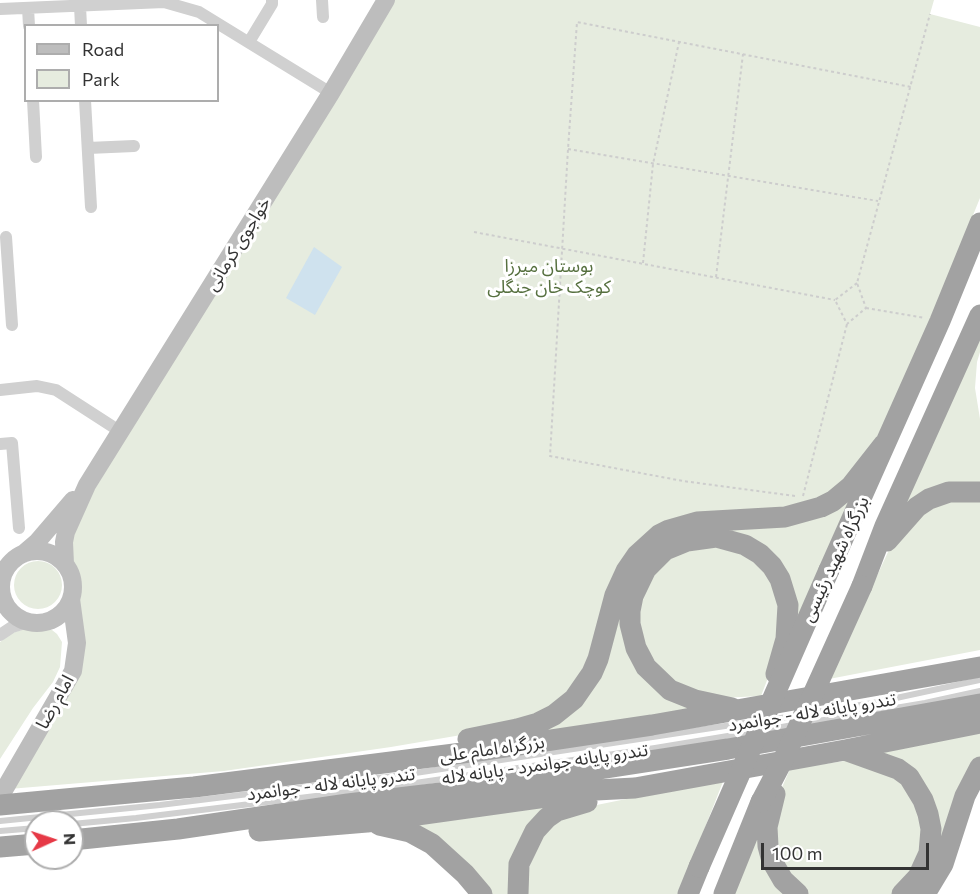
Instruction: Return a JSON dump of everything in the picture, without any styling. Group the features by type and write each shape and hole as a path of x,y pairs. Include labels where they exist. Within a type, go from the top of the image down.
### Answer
{"highway":[{"name":"بزرگراه شهید رئیسی","path":"688,894 772,698 875,472 884,444 940,321 980,223"},
{"name":"بزرگراه شهید رئیسی","path":"724,894 980,315"},
{"path":"360,766 401,752 517,729 538,723 554,714 574,699 592,673 603,643 615,595 631,563 647,544 669,530 697,522 785,517 821,507 833,501 851,486 884,444"},
{"path":"874,558 897,528 917,507 929,499 949,492 980,492"},
{"path":"741,710 679,694 662,684 646,667 636,648 630,624 630,611 639,582 646,569 664,550 687,541 716,537 746,545 772,566 780,579 788,605 786,639 773,683 772,698"},
{"path":"944,673 980,654"},
{"name":"بزرگراه امام علی","path":"0,805 194,787 534,743 741,710 980,667"},
{"name":"بزرگراه امام علی","path":"84,839 178,829 348,804 461,791 728,749 980,704"},
{"path":"518,894 519,864 535,831 546,818 571,807 635,788 980,723"},
{"path":"845,750 898,769 909,777 923,800 931,829 928,853 918,877 902,894"},
{"path":"925,894 943,864 965,796 980,767"},
{"path":"178,829 259,831 367,822 596,790 635,788"},
{"path":"768,798 768,846 772,861 783,880 798,894"},
{"path":"367,822 410,832 421,837 445,854 482,894"},
{"path":"3,842 24,843"}],"main road":[{"name":"خواجوی کرمانی","path":"87,485 332,93 386,0"},
{"path":"23,554 41,551 50,553 65,564 71,573 73,584 71,599 64,612 48,622 28,622 11,612 1,599 3,574 15,559 37,542 87,485"},
{"path":"65,564 66,532 87,485"},
{"name":"امام رضا","path":"0,797 73,671 77,643 71,599"},
{"name":"امام رضا","path":"0,774 59,680 66,661 67,648 64,636 58,627 48,622"}],"street":[{"path":"249,42 272,4 272,0"},
{"path":"322,0 323,17"},
{"path":"0,9 164,2 199,12 332,93"},
{"path":"80,6 81,24"},
{"path":"28,8 29,24"},
{"path":"33,102 36,157"},
{"path":"85,102 91,207"},
{"path":"88,148 134,146"},
{"path":"6,237 5,303 12,325"},
{"path":"0,390 37,386 56,390 121,432"},
{"path":"0,444 12,443 19,528"},
{"path":"0,635 12,627 28,622"}],"lane":[{"name":"تندرو پایانه لاله - جوانمرد","path":"0,821 160,805 487,763 873,703 980,680"},
{"name":"تندرو پایانه جوانمرد - پایانه لاله","path":"84,823 148,817 502,771 913,705 980,691"},
{"path":"3,842 24,833"}],"path":[{"path":"866,308 857,283 930,14"},
{"path":"866,308 847,324 802,497 683,481 550,456 577,22 911,87"},
{"path":"643,263 653,164 679,42"},
{"path":"716,277 743,54"},
{"path":"568,150 878,201"},
{"path":"474,232 835,300 857,283"},
{"path":"835,300 847,324"},
{"path":"866,308 940,321"}],"green space":[{"name":"بوستان میرزا کوچک خان جنگلی","path":"392,0 934,0 930,14 980,27 980,198 930,321 873,448 863,465 809,507 697,517 601,636 563,703 508,727 391,747 224,771 9,789 69,684 79,586 69,546 82,510"},
{"path":"980,331 980,352 975,388 980,419 980,485 891,528"},
{"path":"861,480 780,667 795,611 785,578 775,562 761,549 731,535 710,532 683,536 661,547 636,576 626,611 627,633 634,655 652,681 677,698 711,707 589,727 439,747 529,729 551,720 571,707 586,689 599,666 618,597 628,577 641,556 664,537 701,525 791,521 829,508 852,491"},
{"path":"980,496 980,650 829,679 895,537 922,507"},
{"path":"717,542 765,565 783,597 771,670 761,696 721,698 676,688 636,637 638,594 662,558"},
{"path":"33,561 43,561 55,568 62,580 62,590 55,602 43,609 33,609 18,598 14,590 14,580 25,565"},
{"path":"28,628 44,628 57,634 62,642 60,667 53,682 0,759 0,642 12,633"},
{"path":"980,728 980,757 918,885 927,796 862,752"},
{"path":"851,760 900,777 923,812 920,861 892,894 807,894 788,878 771,826 780,792 790,769"},
{"path":"724,779 679,894 523,894 522,888 543,828 587,807"},
{"path":"557,806 511,894 487,894 391,822"},
{"path":"765,816 789,894 732,894"}],"water":[{"path":"314,247 342,267 315,315 286,298"}]}
